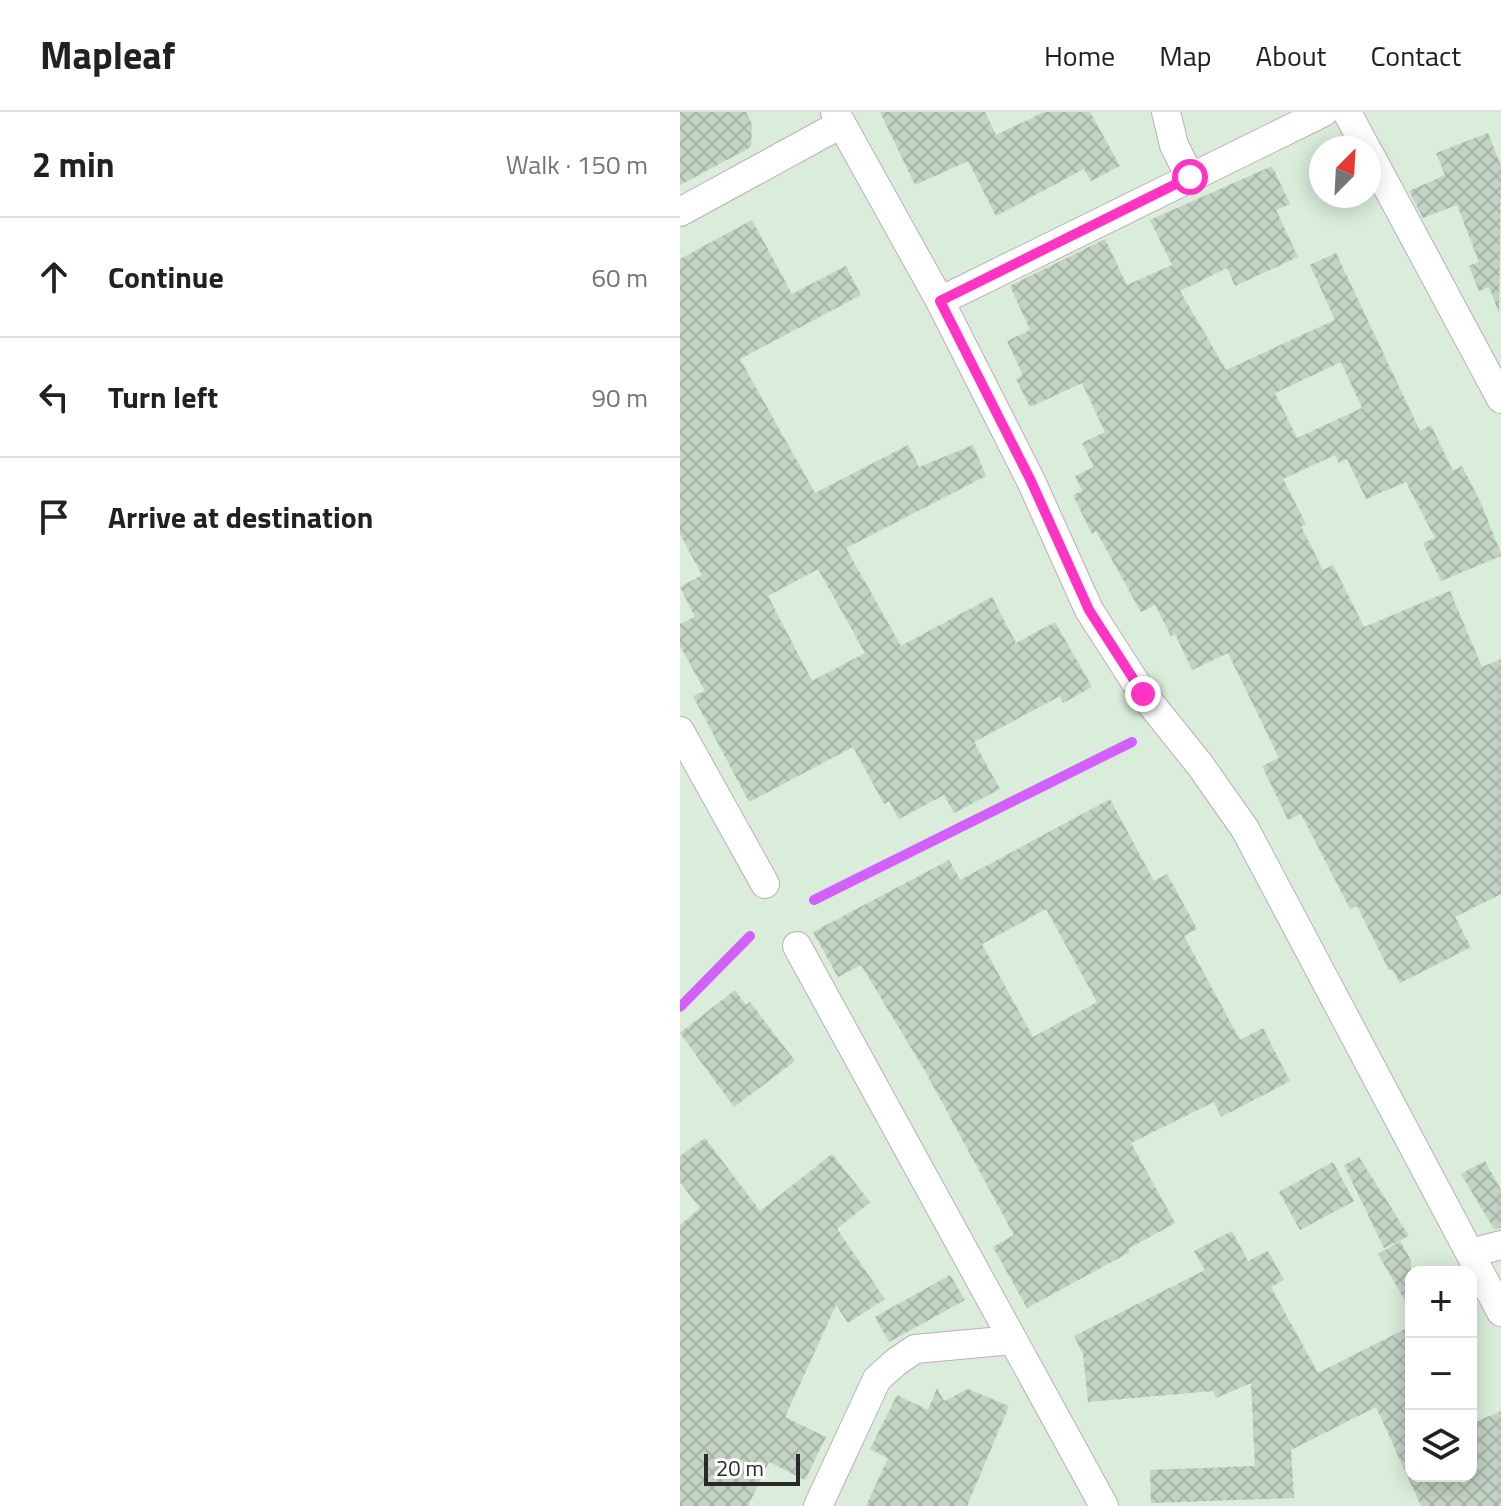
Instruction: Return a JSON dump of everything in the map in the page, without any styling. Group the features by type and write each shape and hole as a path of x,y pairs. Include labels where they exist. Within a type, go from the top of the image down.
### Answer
{"street":[{"path":"1166,112 1174,145 1190,177"},
{"path":"940,301 1324,112"},
{"path":"1347,112 1360,136"},
{"path":"680,212 838,118 940,301 1031,481 1089,610 1143,694 1200,765 1245,829 1501,1312"},
{"path":"1381,174 1501,399"},
{"path":"680,731 765,884"},
{"path":"797,946 1104,1506"},
{"path":"1470,1253 1501,1245"},
{"path":"818,1506 877,1379 896,1362 915,1349 1013,1340"}],"building":[{"path":"680,112 746,112 752,124 751,147 680,185"},
{"path":"880,112 985,112 996,135 1044,112 1090,112 1120,166 1091,181 1084,169 996,216 968,161 915,185"},
{"path":"1488,133 1501,166 1499,313 1489,287 1479,291 1469,266 1479,262 1457,205 1423,218 1409,191 1445,175 1436,153"},
{"path":"1272,166 1290,204 1276,210 1298,257 1235,286 1227,268 1180,291 1226,370 1335,320 1310,265 1336,253 1420,431 1431,425 1453,471 1462,466 1501,553 1501,556 1441,581 1423,543 1435,538 1406,482 1366,499 1347,459 1339,463 1335,455 1283,479 1306,524 1301,526 1323,570 1333,565 1364,627 1450,591 1482,667 1501,659 1501,894 1455,917 1471,947 1400,983 1392,969 1389,970 1357,906 1350,909 1301,814 1288,820 1262,766 1279,758 1228,653 1192,670 1175,634 1171,636 1155,605 1141,612 1096,531 1092,534 1073,495 1082,491 1075,476 1094,467 1082,443 1105,432 1082,383 1030,407 1016,379 1023,375 1007,341 1030,330 1010,286 1105,239 1127,285 1172,265 1150,220","holes":["1341,362 1362,408 1297,438 1275,393"]},
{"path":"752,220 792,294 846,266 861,295 740,359 815,493 908,445 919,467 973,445 986,476 846,548 901,646 992,597 1016,643 1055,622 1092,687 1063,703 1060,696 974,742 1000,789 954,813 944,795 899,819 889,801 884,804 853,747 749,802 693,696 705,691 680,646 680,624 695,617 680,587 702,575 680,534 680,259","holes":["818,569 865,653 812,681 768,596"]},
{"path":"1110,799 1154,881 1167,874 1197,929 1184,936 1240,1040 1263,1028 1290,1081 1221,1117 1214,1102 1131,1143 1175,1223 1128,1249 1130,1252 1027,1308 993,1247 1014,1235 925,1071 861,965 838,977 813,932 949,860 960,880","holes":["1046,909 1097,1002 1033,1037 982,944"]},
{"path":"735,990 746,1005 750,1002 795,1061 734,1107 680,1033"},
{"path":"705,1138 760,1211 832,1154 870,1202 837,1229 885,1299 848,1323 836,1305 785,1417 826,1437 805,1480 769,1462 748,1506 680,1506 680,1225 700,1208 680,1182 680,1156"},
{"path":"1359,1157 1409,1236 1384,1248 1344,1165"},
{"path":"1485,1161 1501,1190 1501,1228 1494,1229 1461,1174"},
{"path":"1333,1162 1354,1201 1300,1230 1279,1192"},
{"path":"1232,1231 1248,1261 1268,1251 1284,1280 1271,1287 1318,1373 1405,1329 1405,1471 1376,1407 1291,1450 1294,1498 1151,1503 1150,1470 1255,1466 1251,1383 1216,1398 1213,1391 1088,1402 1083,1354 1074,1336 1205,1270 1194,1251"},
{"path":"1400,1241 1411,1260 1411,1266 1405,1266 1405,1301 1378,1254"},
{"path":"950,1275 965,1300 889,1342 875,1317"},
{"path":"937,1388 944,1401 968,1389 1009,1406 967,1506 866,1506 888,1458 870,1449 897,1395 928,1410"},
{"path":"1501,1411 1501,1506 1421,1506 1410,1482 1477,1482 1477,1421"}],"waterway":[{"path":"814,900 1132,742"},
{"path":"680,1007 750,936"}],"route":[{"path":"1143,694 1089,610 1031,481 940,301 1190,177"}]}
